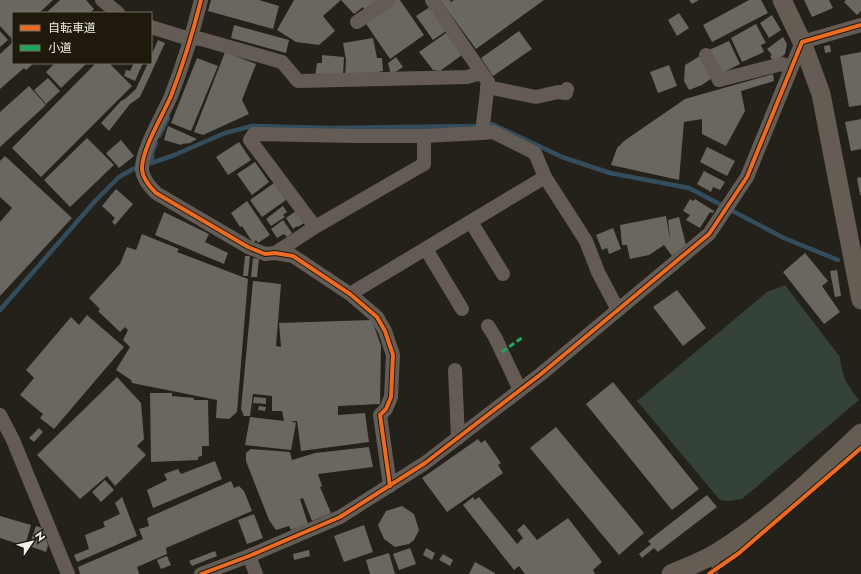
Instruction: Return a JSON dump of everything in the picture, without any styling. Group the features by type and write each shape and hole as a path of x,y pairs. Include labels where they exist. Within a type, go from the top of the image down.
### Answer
{"street":[{"path":"102,0 117,12"},
{"path":"201,0 191,37 171,95 150,140 143,165 146,181 156,193 248,247 265,254 275,253 294,256 350,294 377,317 392,350 392,397 386,409 380,415 390,486"},
{"path":"357,22 389,0"},
{"path":"432,0 488,82 482,133"},
{"path":"782,0 802,42 821,94 861,300"},
{"path":"802,42 861,25"},
{"path":"152,27 183,37 201,39 282,62 298,81 467,77 481,73"},
{"path":"201,574 249,556 340,517 425,463 520,390 709,234 746,177 802,42"},
{"path":"706,56 719,80 782,64 792,67"},
{"path":"487,87 536,97 558,92 566,92 567,89"},
{"path":"315,227 250,140 254,134 424,136 493,132 535,153 545,177 586,241 598,272 618,310"},
{"path":"275,253 315,227 424,164 424,136"},
{"path":"350,294 545,177"},
{"path":"471,222 503,274"},
{"path":"426,249 462,309"},
{"path":"488,326 495,337 520,390"},
{"path":"455,370 458,438"},
{"path":"0,415 13,440 68,574"},
{"path":"671,574 717,552 765,518 811,479 861,433"},
{"path":"249,556 256,574"}],"lane":[{"path":"714,574 717,552"}],"green space":[{"path":"785,285 840,357 842,370 846,380 859,400 742,499 728,501 720,500 637,401 767,292"}],"building":[{"path":"0,0 53,0 40,12 12,12 11,38 0,26"},
{"path":"60,0 86,0 94,9 91,12 47,12"},
{"path":"211,0 259,0 279,6 273,29 208,11"},
{"path":"294,0 341,0 323,16 335,31 319,45 296,42 277,30"},
{"path":"341,0 380,0 365,11 363,7 354,14"},
{"path":"394,0 400,0 424,35 390,59 364,21"},
{"path":"440,0 450,0 451,2 454,0 544,0 476,49"},
{"path":"689,0 699,0 692,4"},
{"path":"749,0 761,0 768,13 712,42 703,25"},
{"path":"804,0 829,0 833,8 812,17"},
{"path":"846,0 861,0 861,11 857,15 844,2"},
{"path":"430,7 446,31 433,40 416,16"},
{"path":"679,13 689,28 677,36 668,20"},
{"path":"772,15 781,30 769,38 760,23"},
{"path":"756,24 766,43 761,45 764,52 742,62 731,38"},
{"path":"234,25 289,40 286,53 231,38"},
{"path":"0,31 8,40 0,47"},
{"path":"519,31 532,49 493,76 481,58"},
{"path":"446,33 462,55 440,71 433,70 419,52"},
{"path":"783,37 787,44 785,54 774,63 770,56 772,55 767,49"},
{"path":"373,38 377,58 382,58 383,71 362,75 345,76 346,60 343,43"},
{"path":"158,40 165,43 140,97 130,104 109,131 101,123 121,101 136,89 148,64 152,64 152,54"},
{"path":"729,41 740,64 720,74 709,50"},
{"path":"12,43 12,64 33,64 26,70 24,68 0,89 0,54"},
{"path":"830,45 831,52 825,53 824,46"},
{"path":"225,52 256,64 242,100 249,114 203,135 194,132"},
{"path":"861,52 861,105 849,107 840,56"},
{"path":"322,55 344,57 343,76 315,77 317,63 322,63"},
{"path":"700,56 712,78 702,85 689,90 684,81 685,65"},
{"path":"396,57 403,67 391,75 388,63"},
{"path":"197,58 218,66 191,131 171,123"},
{"path":"54,64 86,64 61,88 46,72"},
{"path":"95,64 110,64 132,86 41,177 12,148"},
{"path":"134,64 143,64 135,81 124,76 126,70 130,71"},
{"path":"669,65 677,86 658,93 650,72"},
{"path":"773,74 774,81 741,91 745,111 726,146 702,134 702,119 684,122 679,180 611,165 617,148 624,141 685,99"},
{"path":"48,78 60,91 46,104 34,90"},
{"path":"29,86 46,105 0,147 0,112"},
{"path":"861,119 861,149 851,151 845,122"},
{"path":"168,126 197,139 190,143 181,145 164,140"},
{"path":"87,138 114,165 70,207 44,180"},
{"path":"121,140 134,156 119,168 106,153"},
{"path":"239,142 251,160 228,175 216,157"},
{"path":"707,147 735,161 727,176 700,162"},
{"path":"5,156 72,218 0,296 0,222 12,208 0,197 0,161"},
{"path":"255,162 269,182 252,195 237,174"},
{"path":"704,171 725,182 720,190 713,187 711,192 697,184"},
{"path":"861,177 861,195 860,195 857,178"},
{"path":"274,183 286,200 262,217 250,200"},
{"path":"116,189 133,204 115,225 112,222 115,218 102,206"},
{"path":"690,199 693,201 695,199 714,211 713,213 710,212 700,228 686,220 690,215 683,211"},
{"path":"247,201 270,235 258,243 256,240 253,243 231,213"},
{"path":"283,206 287,212 283,215 285,217 271,226 266,219"},
{"path":"296,211 304,223 293,229 286,218"},
{"path":"164,212 209,234 205,242 228,253 224,264 155,235"},
{"path":"666,216 670,240 668,220 679,217 686,245 672,256 664,245 649,255 630,259 627,245 622,245 620,225"},
{"path":"283,220 292,233 287,237 284,234 277,238 271,229"},
{"path":"613,228 621,249 609,254 607,248 602,250 596,235"},
{"path":"142,234 179,249 177,252 248,279 237,412 229,419 216,418 217,400 132,383 131,380 116,370 130,347 123,340 128,330 125,327 120,332 98,311 100,309 89,298 120,264 127,247 136,250"},
{"path":"805,253 828,281 822,286 840,312 824,324 783,272"},
{"path":"245,256 250,256 248,276 243,276"},
{"path":"253,258 259,259 257,277 251,277"},
{"path":"837,270 841,296 835,297 830,271"},
{"path":"253,281 281,284 276,346 281,347 279,323 372,320 381,346 380,404 338,406 338,415 365,413 369,442 301,451 297,421 291,421 296,423 291,450 245,445 250,417 284,421 282,411 272,411 272,396 253,394 250,416 244,416 241,409"},
{"path":"677,290 706,328 683,346 653,307"},
{"path":"87,315 124,347 54,429 40,418 43,414 20,395 34,378 26,370 71,317 79,325"},
{"path":"117,377 141,403 144,439 137,446 146,455 115,486 107,476 80,499 37,455"},
{"path":"613,382 699,489 672,510 586,404"},
{"path":"150,393 172,393 172,396 194,398 194,400 208,400 209,446 202,446 202,456 198,457 198,460 151,462"},
{"path":"254,397 266,398 266,404 253,403"},
{"path":"259,406 266,407 265,411 258,410"},
{"path":"556,427 644,533 619,555 530,448"},
{"path":"39,428 43,432 34,442 29,438"},
{"path":"478,439 481,443 485,440 501,463 498,465 503,473 447,512 422,478"},
{"path":"369,447 373,467 318,474 322,486 320,487 331,513 312,521 303,498 300,499 308,524 291,530 289,526 276,530 269,520 246,461 246,453 251,449 290,452 292,460 315,453"},
{"path":"215,461 222,479 153,508 147,490 167,480 164,474 178,469 181,474"},
{"path":"105,480 114,490 101,502 92,492"},
{"path":"231,481 234,488 239,486 244,491 252,511 166,548 167,554 137,567 139,574 80,574 78,567 143,539 139,529 149,526 147,518"},
{"path":"707,495 717,507 658,552 654,548 642,558 639,554 651,544 648,541"},
{"path":"122,497 137,536 77,562 74,555 89,549 85,535 105,527 103,522 120,514 115,503"},
{"path":"473,497 475,500 479,497 517,544 523,538 517,530 524,524 537,540 568,518 602,562 593,570 595,574 525,574 519,566 514,570 463,505"},
{"path":"402,506 414,514 419,530 414,540 409,544 395,547 384,539 378,525 386,511"},
{"path":"254,514 263,538 247,544 238,520"},
{"path":"0,516 31,525 25,546 0,538"},
{"path":"364,525 373,552 344,562 334,536"},
{"path":"36,526 42,528 48,545 46,552 29,546"},
{"path":"410,548 416,564 399,570 393,554"},
{"path":"426,548 435,553 432,560 423,555"},
{"path":"309,550 310,556 294,560 293,554"},
{"path":"215,551 217,556 192,566 189,561"},
{"path":"389,553 395,574 370,574 366,560"},
{"path":"443,554 453,560 450,566 439,560"},
{"path":"167,556 171,565 161,569 157,560"},
{"path":"475,562 495,573 495,574 469,574"}],"waterway":[{"path":"159,136 168,118"},
{"path":"492,124 562,157 610,173 689,188 784,238 838,260"},
{"path":"0,310 96,200 119,177 133,169 172,156 225,133 252,126 330,128 475,126"},
{"path":"152,162 152,153 156,143"}],"marked path":[{"path":"502,352 523,337"}],"cycle path":[{"path":"201,0 188,48 171,96 145,153 142,170 145,180 156,193 248,247 265,254 275,253 293,256 350,294 377,317 385,331 393,355 391,397 386,409 380,415 390,486"},
{"path":"201,574 249,556 340,517 425,463 541,374 709,234 747,177 802,42 861,25"},
{"path":"709,574 739,553 861,448"}]}
